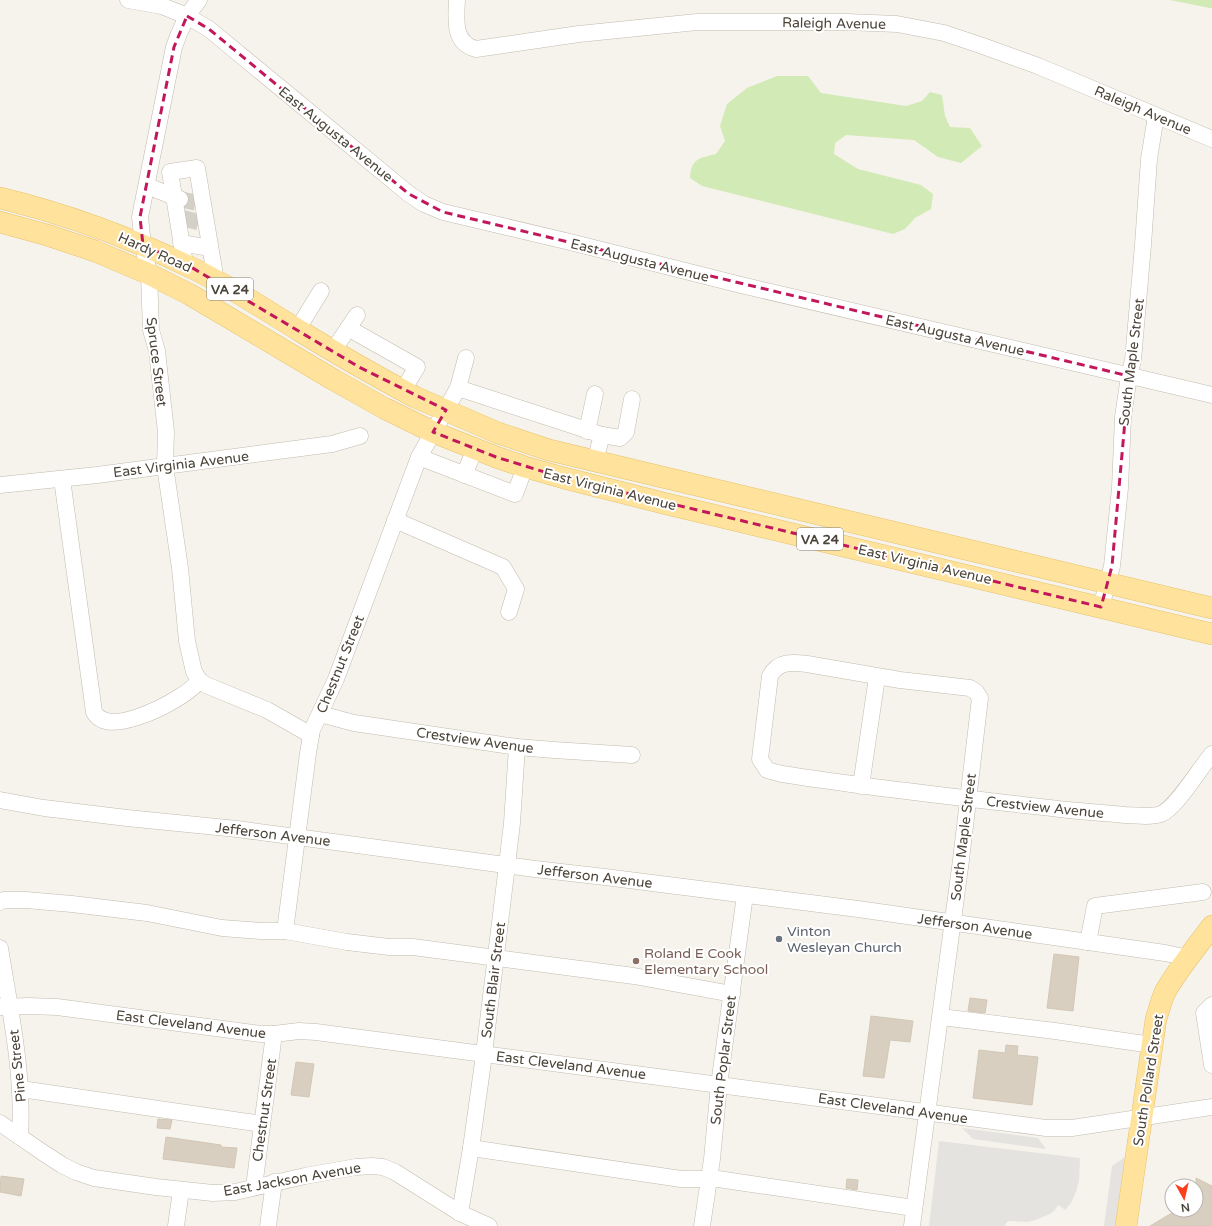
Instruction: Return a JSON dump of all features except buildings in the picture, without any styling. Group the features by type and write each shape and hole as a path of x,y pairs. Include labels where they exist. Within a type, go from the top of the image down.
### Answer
{"main road":[{"name":"Hardy Road","path":"0,198 37,207 87,223 143,245 185,264 403,390 446,410"},
{"name":"Hardy Road","path":"0,222 48,235 88,249 149,274 189,294 384,408 432,432"},
{"name":"East Virginia Avenue","path":"446,410 498,433 549,450 1212,608"},
{"name":"East Virginia Avenue","path":"432,432 525,467 564,478 1212,634"},
{"name":"South Pollard Street","path":"1126,1226 1156,1019 1164,994 1183,964 1212,926"}],"street":[{"name":"East Augusta Avenue","path":"128,0 162,6 187,16 209,29 409,194 424,204 443,212 741,285 1212,395"},
{"name":"Spruce Street","path":"199,0 187,16 174,46 140,217 143,245 149,274 151,330 157,351 166,432 165,466 180,568 187,641 192,668 200,681"},
{"name":"Raleigh Avenue","path":"457,0 458,35 462,42 468,47 476,49 579,34 697,22 847,22 897,24 944,34 1038,66 1212,139"},
{"name":"South Maple Street","path":"1101,607 1112,566 1120,488 1123,417 1128,376 1133,360 1144,245 1149,159 1156,116"},
{"path":"185,264 181,243 180,217 177,198 170,172 197,168 200,203 216,281"},
{"path":"147,186 177,198"},
{"path":"181,243 210,248"},
{"path":"297,330 321,291"},
{"path":"334,351 356,315"},
{"path":"348,328 417,367 403,390"},
{"name":"Chestnut Street","path":"285,931 311,735 336,679 419,457 458,388 466,358"},
{"path":"458,388 595,433 620,438 626,432 632,399"},
{"path":"595,394 595,461"},
{"name":"East Virginia Avenue","path":"0,486 332,444 360,436"},
{"path":"464,475 475,449"},
{"path":"419,457 515,494 525,467"},
{"path":"62,479 94,712 96,716 107,722 119,722 139,717 181,696 200,681 206,685 267,710 311,735"},
{"path":"395,520 503,567 516,589 509,612"},
{"name":"Crestview Avenue","path":"877,676 791,662 778,666 770,676 760,760 768,770 782,774 861,786 968,799 1094,812 1151,816 1161,814 1175,803 1202,765 1212,754"},
{"path":"861,786 877,676"},
{"name":"South Maple Street","path":"877,676 970,688 976,692 980,698 928,1113 912,1226"},
{"name":"Crestview Avenue","path":"320,714 354,723 517,746 632,755"},
{"name":"South Blair Street","path":"460,1213 471,1148 496,958 512,823 517,746"},
{"name":"Jefferson Avenue","path":"0,800 44,808 237,829 507,865 858,909 1165,953 1189,958"},
{"path":"1088,942 1095,906 1203,892"},
{"name":"South Poplar Street","path":"702,1226 709,1179 719,1084 745,895"},
{"path":"0,902 4,900 26,900 146,913 222,928 261,932 285,931 347,942 389,947 413,947 634,976 732,994"},
{"name":"Pine Street","path":"0,948 5,1007 20,1089 20,1137"},
{"path":"1212,1005 1204,1013 1212,1065"},
{"name":"East Cleveland Avenue","path":"5,1007 56,1007 261,1034 304,1031 1058,1129 1212,1107"},
{"path":"940,1017 1152,1045"},
{"name":"Chestnut Street","path":"254,1187 274,1034"},
{"path":"20,1089 262,1124"},
{"name":"East Jackson Avenue","path":"0,1123 62,1165 76,1172 94,1178 182,1190 213,1193 235,1192 274,1182 356,1167 383,1167 395,1172 460,1213 489,1226"},
{"path":"471,1148 681,1178 709,1179 914,1208"},
{"path":"268,1226 274,1182"},
{"path":"176,1226 182,1190"}],"highlighted area":[{"path":"187,16 209,29 409,194 443,212 1129,376 1112,566 1101,607 564,478 496,457 433,432 446,410 359,367 191,267 143,245 140,217 174,47"}],"green space":[{"path":"1170,0 1212,0 1212,8 1210,8"},
{"path":"777,76 808,76 821,93 906,106 922,101 930,92 942,95 945,116 950,127 970,128 982,146 961,163 938,157 914,140 846,135 835,143 834,154 858,169 921,185 933,194 931,209 915,218 905,229 893,234 702,186 690,178 694,163 701,158 716,154 725,141 720,126 727,104 747,88"}],"shaded area":[{"path":"962,1128 1038,1138 1046,1149 973,1139"},
{"path":"939,1141 1080,1158 1079,1181 1076,1192 1071,1203 1065,1210 1058,1205 1050,1214 1028,1222 1008,1221 1004,1226 929,1226"},
{"path":"1125,1157 1115,1226 1104,1226 1112,1166"}],"tunnel":[{"path":"180,199 197,203"},
{"path":"183,218 201,223"}],"place":[{"name":"Vinton Wesleyan Church","path":"779,939"},
{"name":"Roland E Cook Elementary School","path":"636,961"}]}
